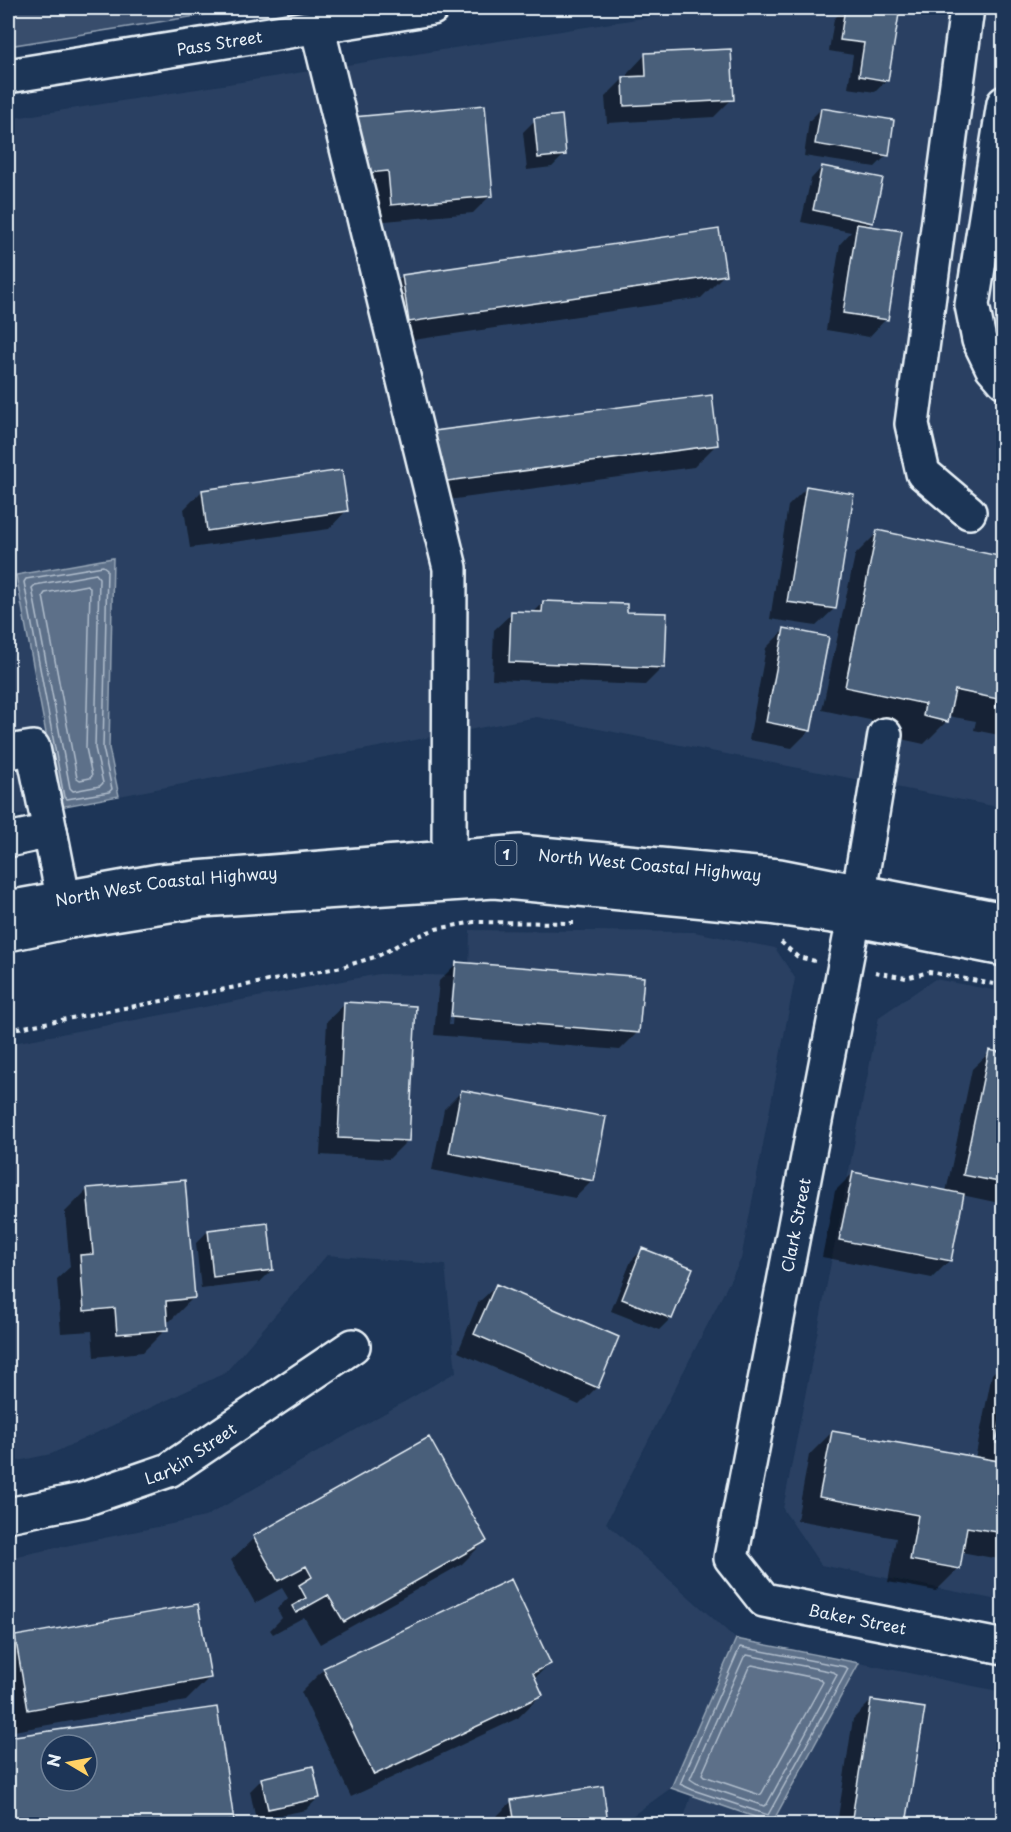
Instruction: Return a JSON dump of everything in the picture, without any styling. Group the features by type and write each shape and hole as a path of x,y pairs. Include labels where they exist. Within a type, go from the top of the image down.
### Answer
{"main road":[{"name":"Pass Street","path":"8,76 432,8"},
{"path":"967,8 912,424 923,473 969,512"},
{"path":"316,26 450,568 449,857"},
{"path":"1004,103 972,305 979,340 992,367 1004,381"},
{"name":"Clark Street","path":"731,1558 856,906 885,735"},
{"path":"8,752 33,748 67,909"},
{"path":"8,840 51,831"},
{"name":"North West Coastal Highway","path":"8,934 67,909 159,880 520,852 778,876 856,906 1004,949"},
{"name":"North West Coastal Highway","path":"8,908 67,909 494,881 769,907 856,906 1004,920"},
{"name":"Larkin Street","path":"8,1515 82,1500 169,1470 352,1346"},
{"name":"Baker Street","path":"731,1558 764,1600 1004,1647"}],"path":[{"path":"8,1030 342,967 378,956 405,941 436,929 474,922 581,923"},
{"path":"780,941 798,957 808,960"},
{"path":"893,976 906,978 928,972 1004,986"}],"shaded area":[{"path":"8,8 246,8 8,46"},
{"path":"706,8 1003,8 1003,808 537,717 8,817 8,119"},
{"path":"470,930 694,932 775,948 795,978 741,1259 606,1523 736,1639 671,1788 625,1821 609,1824 8,1824 8,1558 205,1517 456,1372 445,1265 327,1255 225,1373 51,1454 8,1463 8,1044 379,974 469,976"},
{"path":"935,979 1003,992 1003,1601 821,1565 783,1509 879,1017"},
{"path":"859,1663 1003,1692 1003,1824 682,1824 691,1796 772,1823"}],"water":[{"path":"113,558 109,748 119,796 60,807 16,575"},
{"path":"736,1639 859,1663 772,1823 671,1788"}],"building":[{"path":"845,8 899,14 888,81 859,76 864,43 840,40"},
{"path":"731,49 734,100 624,106 623,77 646,76 645,53"},
{"path":"485,105 493,196 391,205 388,171 358,174 353,117"},
{"path":"821,108 894,120 889,156 815,144"},
{"path":"562,115 566,155 538,158 534,118"},
{"path":"822,166 883,178 873,223 813,210"},
{"path":"857,224 902,231 888,320 843,313"},
{"path":"719,229 726,275 409,322 402,275"},
{"path":"712,395 718,445 440,482 434,431"},
{"path":"342,470 348,511 207,531 202,490"},
{"path":"806,486 854,494 836,609 787,602"},
{"path":"877,530 1004,556 1004,709 996,707 998,699 955,690 948,722 923,716 925,704 845,687"},
{"path":"543,601 627,604 627,612 667,613 665,668 509,662 511,611 542,612"},
{"path":"784,628 829,637 811,731 766,722"},
{"path":"456,962 644,977 639,1033 451,1017"},
{"path":"344,1002 416,1006 409,1141 338,1138"},
{"path":"989,1050 1004,1053 1004,1183 963,1175"},
{"path":"461,1090 606,1117 594,1181 449,1153"},
{"path":"853,1172 964,1194 951,1261 839,1240"},
{"path":"185,1180 195,1298 166,1301 168,1330 117,1334 115,1308 84,1311 80,1255 93,1254 87,1188"},
{"path":"268,1223 273,1270 213,1277 208,1230"},
{"path":"642,1248 693,1268 672,1319 622,1299"},
{"path":"496,1284 619,1337 598,1388 474,1334"},
{"path":"1004,1406 1004,1445 996,1443"},
{"path":"832,1431 1004,1462 1004,1533 967,1527 960,1569 910,1560 918,1515 819,1497"},
{"path":"429,1437 487,1541 344,1622 328,1595 296,1613 292,1606 306,1598 299,1585 312,1577 306,1566 278,1581 253,1536"},
{"path":"511,1579 551,1664 533,1673 543,1695 374,1775 323,1668"},
{"path":"198,1604 211,1678 28,1710 15,1636"},
{"path":"871,1700 925,1708 906,1824 851,1824"},
{"path":"217,1707 234,1821 208,1824 8,1824 8,1737"},
{"path":"313,1766 320,1798 268,1809 261,1778"},
{"path":"603,1786 608,1824 515,1824 511,1800"}]}
